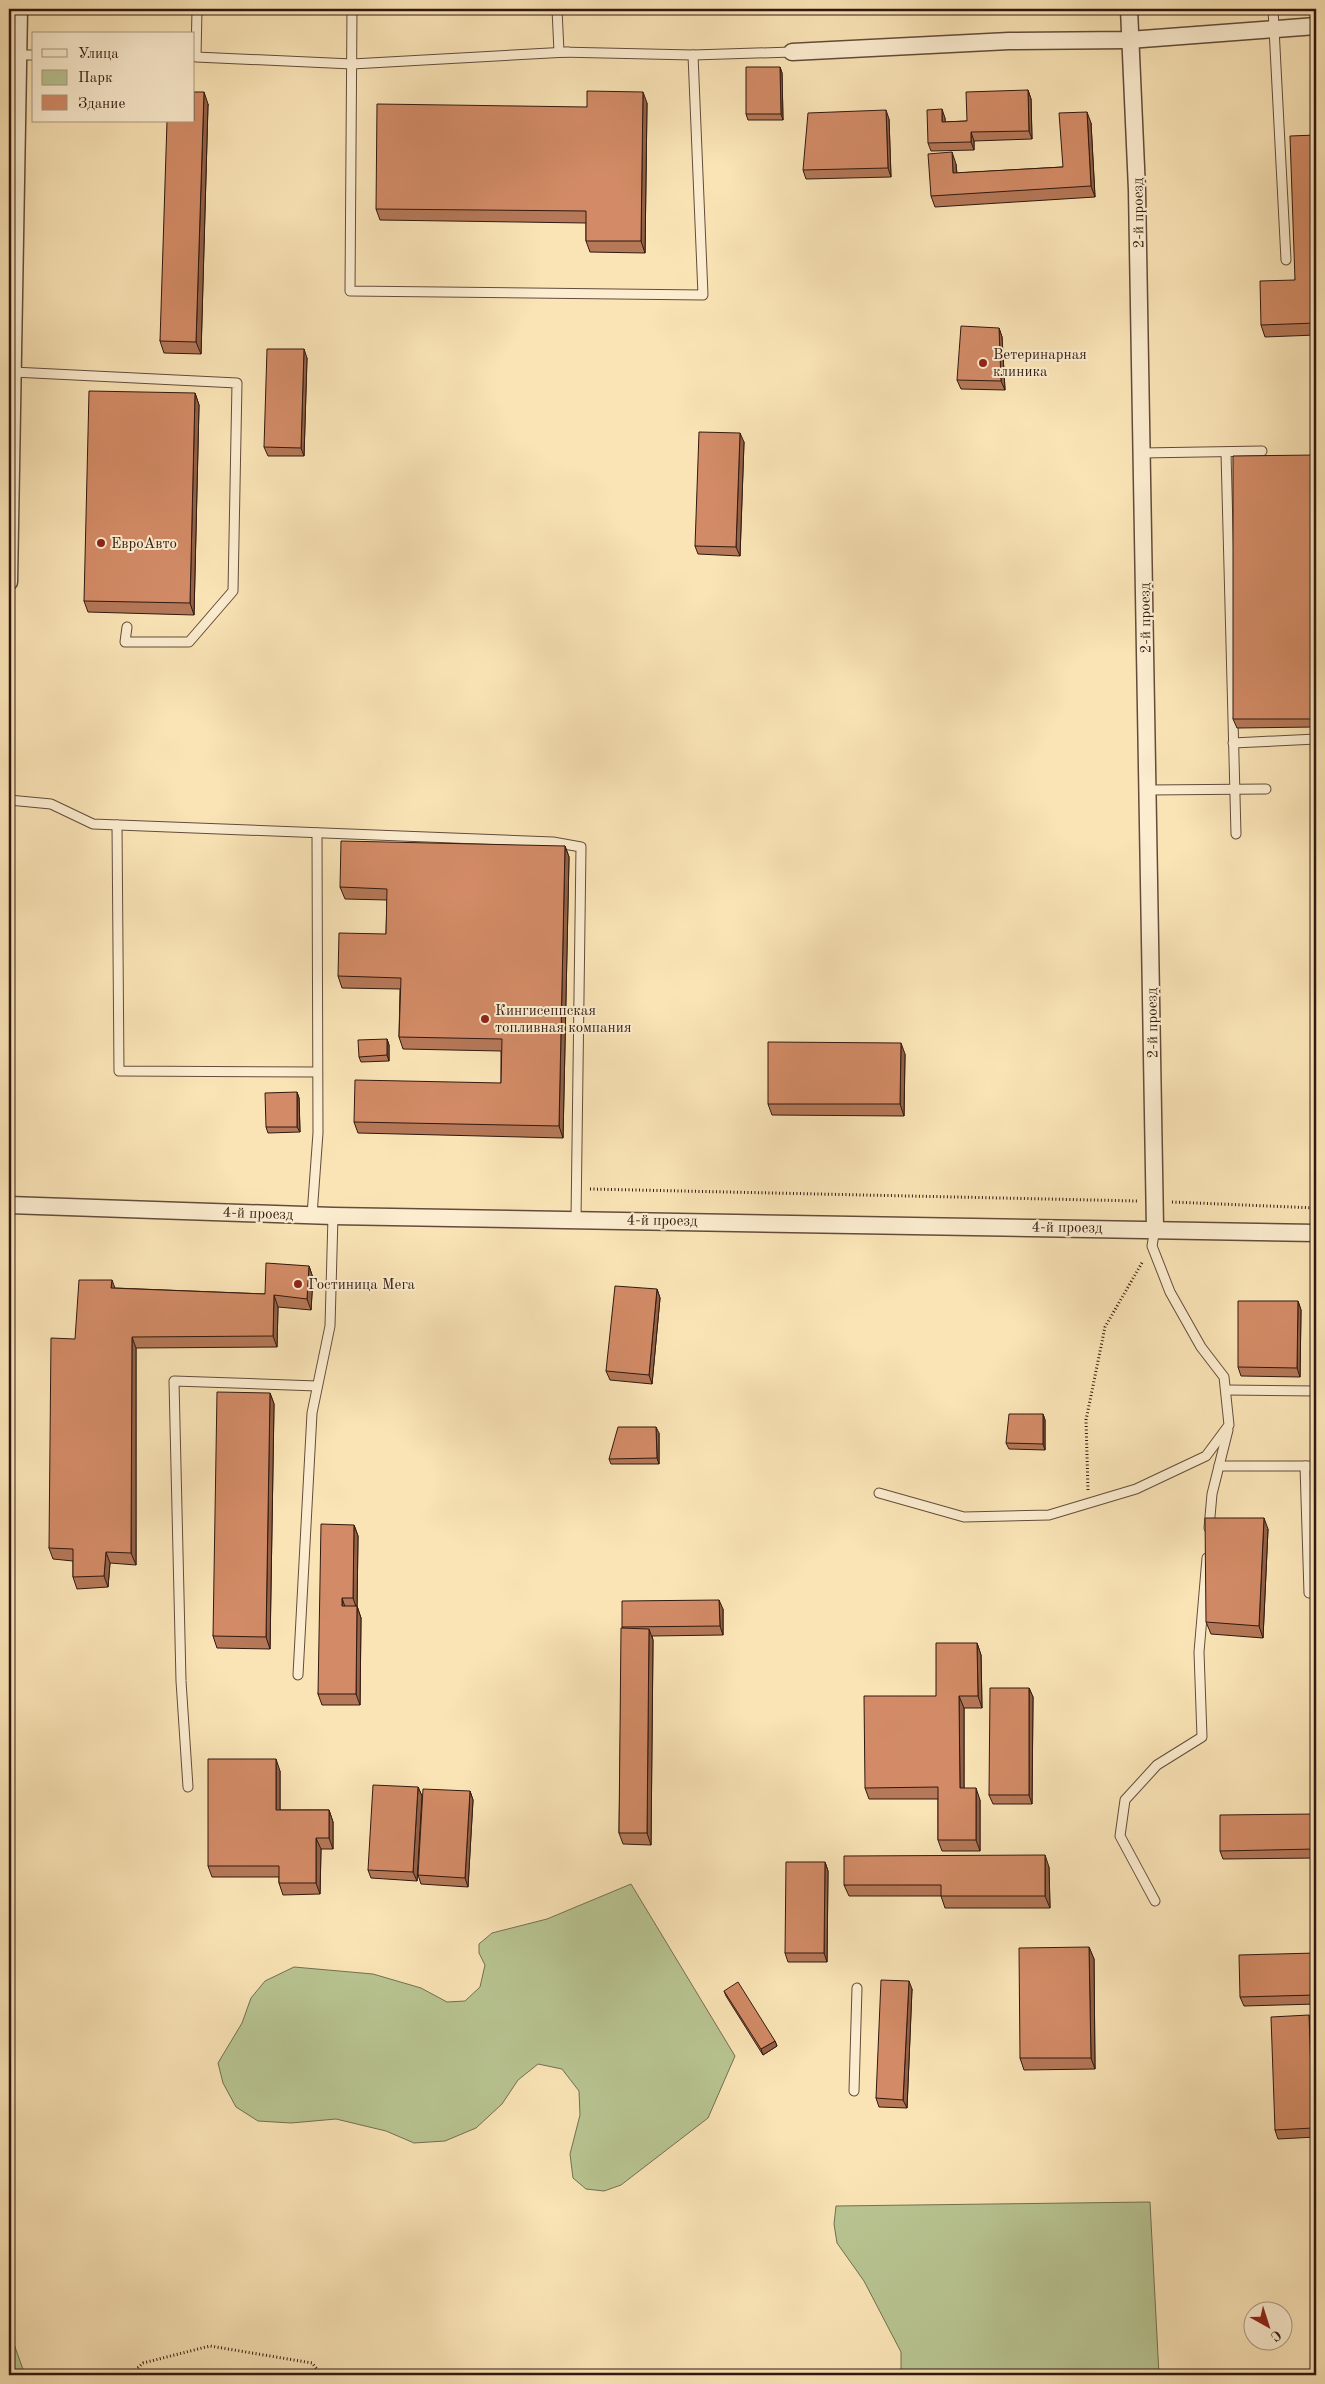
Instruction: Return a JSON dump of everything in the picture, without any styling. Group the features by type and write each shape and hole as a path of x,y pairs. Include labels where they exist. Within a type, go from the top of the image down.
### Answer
{"street":[{"path":"9,582 12,213 26,55 14,29 19,9"},
{"name":"2-й проезд","path":"1129,9 1138,190 1155,1228"},
{"path":"792,52 1009,41 1130,40 1316,26"},
{"name":"4-й проезд","path":"9,1206 333,1216 1155,1228 1316,1233"}],"lane":[{"path":"197,9 195,57 352,64 568,52"},
{"path":"352,9 350,291 703,295 693,55"},
{"path":"558,9 559,52 693,55 792,52"},
{"path":"1273,9 1286,260"},
{"path":"12,372 237,383 232,591 189,642 125,642 127,627"},
{"path":"1142,453 1262,451"},
{"path":"1226,453 1232,743 1236,834"},
{"path":"1232,743 1316,739"},
{"path":"1148,790 1266,789"},
{"path":"9,800 51,804 93,824 553,842 581,847 576,1219"},
{"path":"117,825 119,1071 317,1072"},
{"path":"312,1215 318,1133 317,833"},
{"path":"298,1675 312,1413 330,1326 333,1216"},
{"path":"1155,1228 1152,1246 1170,1292 1201,1347 1224,1377 1229,1425 1212,1494 1209,1533"},
{"path":"188,1787 181,1681 174,1381 317,1386"},
{"path":"1226,1390 1316,1391"},
{"path":"879,1493 964,1517 1049,1515 1136,1489 1206,1456 1229,1425"},
{"path":"1219,1466 1316,1466"},
{"path":"1305,1466 1309,1592 1316,1592"},
{"path":"1155,1901 1120,1836 1125,1800 1157,1765 1202,1738 1199,1652 1207,1553"},
{"path":"854,2091 857,1988"}],"path":[{"path":"576,1189 1155,1202 1316,1208"},
{"path":"1088,1504 1086,1420 1105,1327 1152,1246"},
{"path":"130,2375 143,2363 210,2346 312,2363 322,2375"}],"green space":[{"path":"631,1884 735,2056 708,2118 621,2185 604,2191 586,2189 573,2178 570,2154 580,2115 579,2091 562,2069 538,2064 518,2080 502,2104 476,2128 445,2141 414,2143 386,2131 336,2119 291,2123 258,2121 236,2107 223,2083 218,2063 242,2023 251,1998 265,1981 294,1967 373,1974 421,1988 447,2002 465,2001 480,1987 485,1965 479,1953 479,1944 492,1933 547,1919"},
{"path":"1150,2202 1159,2375 901,2375 901,2352 864,2281 837,2243 834,2224 836,2206"},
{"path":"9,2330 25,2375 9,2375"}],"building":[{"path":"746,67 780,67 781,114 746,114"},
{"path":"1028,90 1029,131 971,132 971,142 928,143 927,110 942,109 942,122 967,121 966,92"},
{"path":"587,91 643,92 641,241 586,241 586,211 376,209 377,104 587,107"},
{"path":"195,92 204,92 196,342 160,341 167,122 195,122"},
{"path":"886,110 888,168 803,170 808,113"},
{"path":"1087,112 1091,186 931,196 928,154 952,152 953,173 1063,167 1059,113"},
{"path":"1316,135 1316,323 1261,325 1260,281 1295,280 1290,136"},
{"name":"Ветеринарная клиника","path":"961,326 999,328 1001,381 957,380"},
{"path":"267,349 304,349 301,448 264,447"},
{"path":"89,391 195,393 190,603 84,601"},
{"path":"699,432 740,433 736,547 695,546"},
{"path":"1316,455 1316,719 1233,719 1233,456"},
{"name":"Кингисеппская топливная компания","path":"341,841 565,846 559,1126 354,1122 355,1080 501,1083 502,1039 399,1037 401,978 338,976 339,933 386,934 387,889 340,887"},
{"path":"387,1039 387,1055 359,1057 358,1040"},
{"path":"768,1042 901,1043 900,1104 768,1104"},
{"path":"297,1092 297,1127 266,1127 265,1093"},
{"path":"266,1263 309,1266 307,1299 274,1295 273,1336 132,1337 131,1553 106,1552 104,1576 73,1577 73,1549 49,1548 51,1338 75,1339 79,1280 112,1280 111,1288 265,1294"},
{"path":"615,1286 657,1289 649,1375 606,1371"},
{"path":"1238,1301 1298,1301 1297,1368 1238,1367"},
{"path":"217,1392 270,1393 266,1637 213,1636"},
{"path":"1009,1414 1043,1414 1043,1444 1006,1443"},
{"path":"618,1427 656,1427 657,1458 609,1459"},
{"path":"1205,1518 1264,1518 1259,1626 1206,1622"},
{"path":"321,1524 354,1525 353,1598 342,1598 342,1606 357,1606 356,1694 318,1694"},
{"path":"719,1600 720,1626 622,1627 622,1601"},
{"path":"621,1628 649,1629 647,1833 619,1833"},
{"path":"936,1643 977,1643 978,1696 959,1696 960,1788 976,1788 976,1840 938,1840 938,1787 865,1788 864,1696 936,1696"},
{"path":"990,1688 1029,1688 1029,1795 989,1795"},
{"path":"208,1759 276,1759 276,1810 329,1810 329,1838 316,1838 316,1883 279,1883 279,1866 208,1866"},
{"path":"373,1785 418,1787 413,1872 368,1870"},
{"path":"423,1789 470,1791 465,1878 418,1875"},
{"path":"1316,1814 1316,1849 1220,1851 1220,1815"},
{"path":"1045,1855 1045,1896 941,1896 941,1885 844,1885 844,1856"},
{"path":"786,1862 825,1862 824,1953 785,1953"},
{"path":"1089,1947 1091,2058 1020,2058 1019,1948"},
{"path":"1316,1953 1316,1995 1240,1997 1239,1955"},
{"path":"881,1980 909,1981 903,2100 876,2098"},
{"path":"738,1982 775,2041 761,2049 724,1991"},
{"path":"1309,2015 1313,2128 1275,2130 1271,2017"}],"place":[{"name":"Ветеринарная клиника","path":"983,363"},
{"name":"ЕвроАвто","path":"101,543"},
{"name":"Кингисеппская топливная компания","path":"485,1019"},
{"name":"Гостиница Мега","path":"298,1284"}]}
